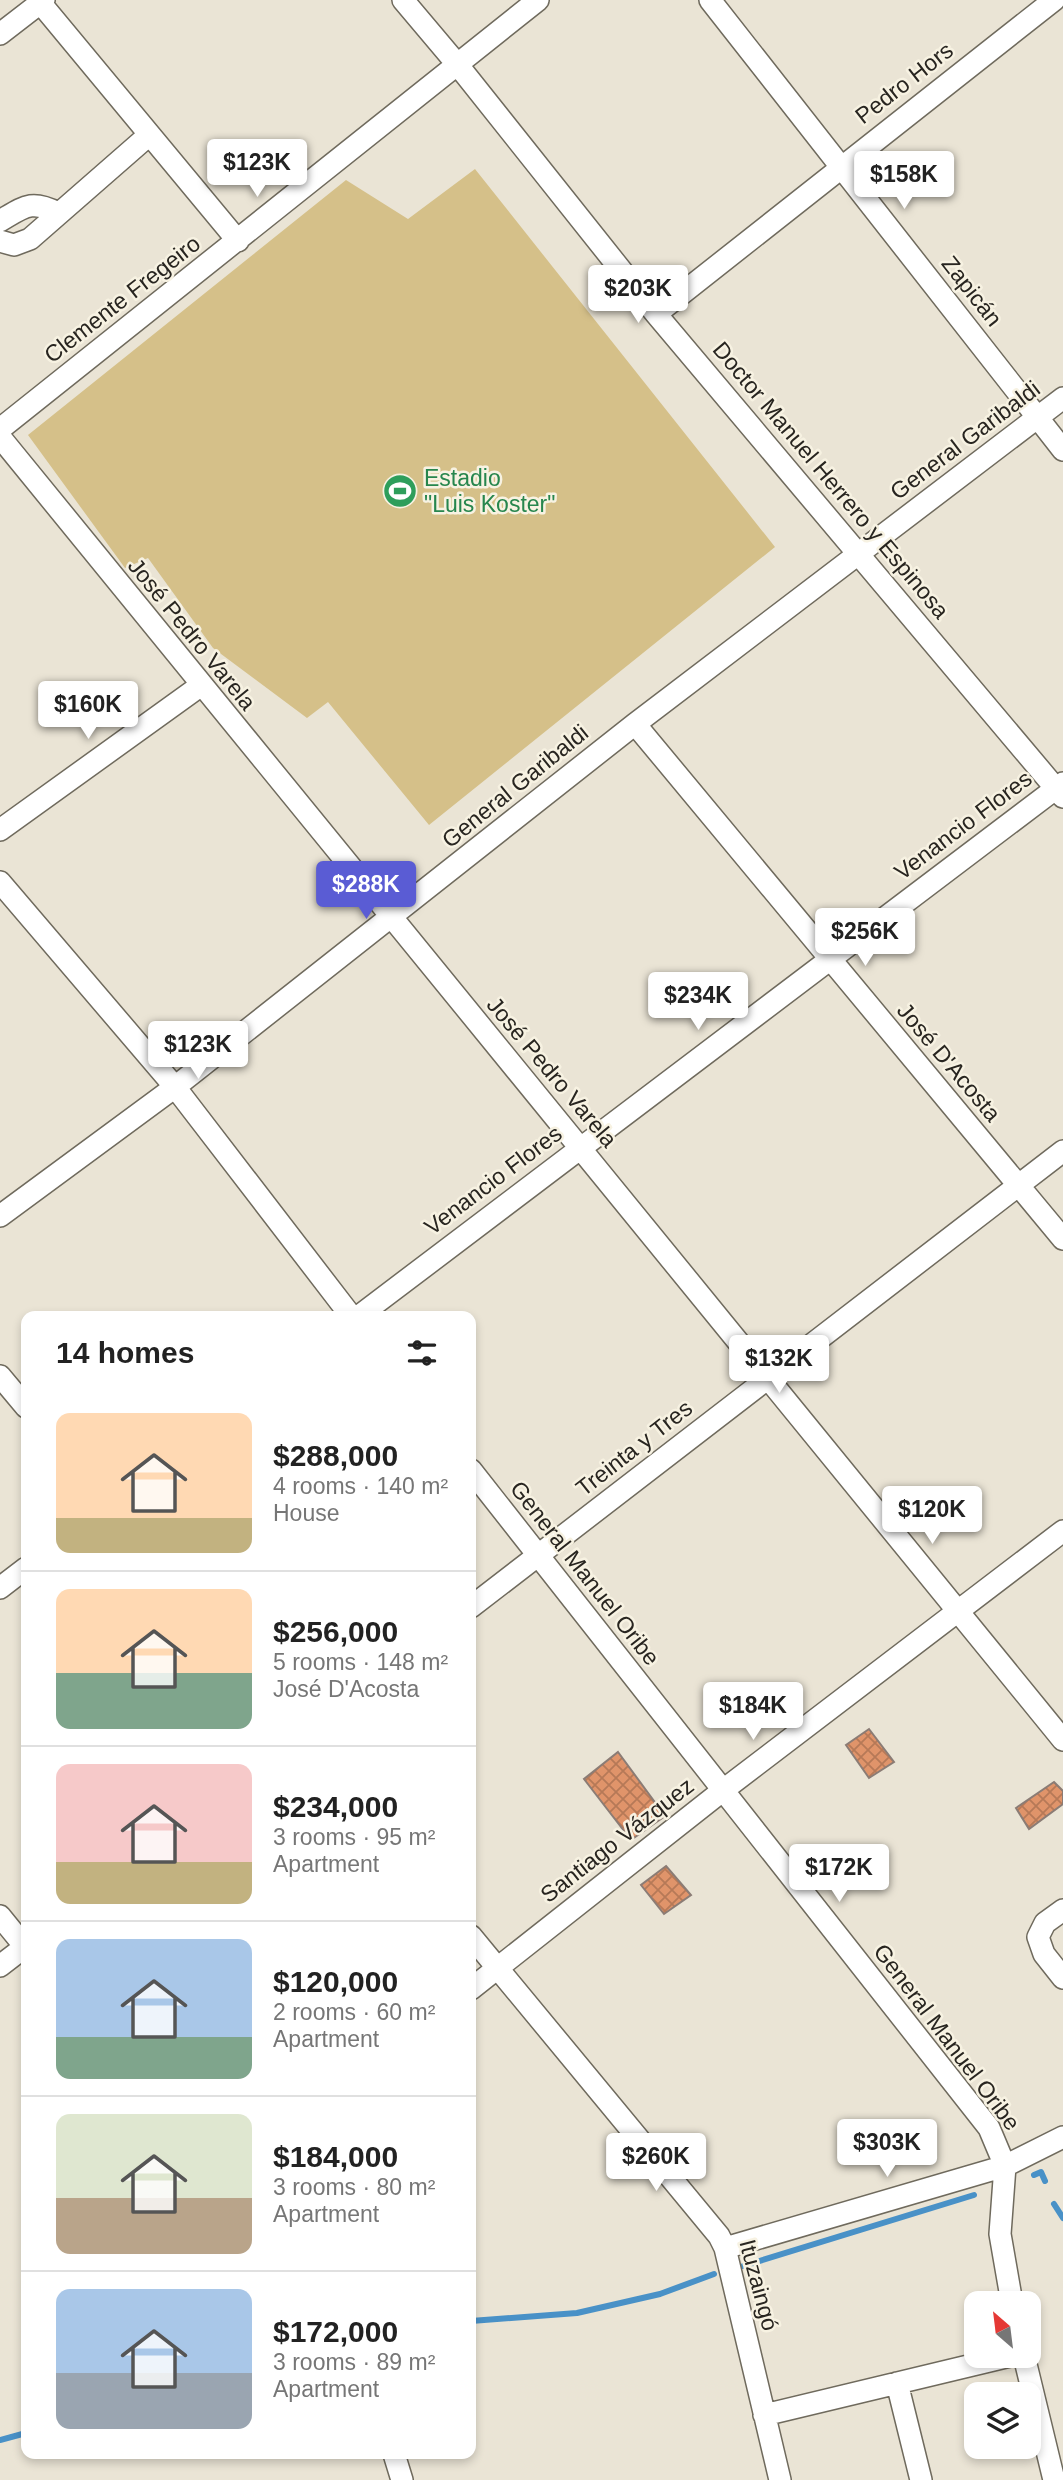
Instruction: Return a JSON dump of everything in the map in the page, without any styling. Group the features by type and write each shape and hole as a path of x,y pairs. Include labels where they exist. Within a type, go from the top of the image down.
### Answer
{"street":[{"name":"Doctor Manuel Herrero y Espinosa","path":"402,0 457,64 656,314 1061,789"},
{"name":"Clemente Fregeiro","path":"0,429 538,0"},
{"name":"Zapicán","path":"710,0 1063,450"},
{"name":"Pedro Hors","path":"656,314 1054,0"},
{"path":"0,34 41,1 238,241"},
{"path":"0,241 14,245 30,239 149,135"},
{"path":"0,221 32,204 42,205 58,213"},
{"name":"General Garibaldi","path":"0,1216 175,1087 392,919 635,724 1063,398"},
{"name":"José Pedro Varela","path":"0,437 200,686 580,1146 1063,1740"},
{"path":"0,830 200,686"},
{"name":"José D'Acosta","path":"635,724 1063,1239"},
{"name":"Venancio Flores","path":"366,1311 829,959 1061,789"},
{"path":"0,882 175,1087 347,1311"},
{"name":"Treinta y Tres","path":"476,1603 1063,1151"},
{"path":"0,1376 21,1401"},
{"name":"General Manuel Oribe","path":"476,1476 995,2138 1005,2166 1000,2234 1010,2291"},
{"name":"Santiago Vázquez","path":"476,1985 722,1791 959,1613 1063,1531"},
{"path":"0,1588 21,1572"},
{"path":"1063,1910 1045,1923 1038,1937 1044,1954 1063,1978"},
{"path":"0,1916 21,1941"},
{"name":"Ituzaingó","path":"476,1942 719,2236 725,2248 779,2480"},
{"path":"0,1966 21,1951"},
{"path":"725,2248 1005,2166 1052,2146 1063,2137"},
{"path":"764,2415 964,2367"},
{"path":"1027,2368 1054,2480"},
{"path":"897,2383 921,2480"},
{"path":"395,2459 401,2480"}],"shaded area":[{"name":"Estadio \"Luis Koster\"","path":"475,169 775,547 429,825 328,702 307,718 213,648 148,558 125,568 28,435 346,180 408,219"}],"building":[{"path":"869,1729 894,1762 869,1778 846,1745"},
{"path":"618,1752 665,1816 631,1840 584,1779"},
{"path":"1054,1782 1063,1791 1063,1804 1029,1829 1016,1808"},
{"path":"666,1866 691,1895 664,1914 641,1885"}],"waterway":[{"path":"1034,2175 1041,2172 1045,2181"},
{"path":"743,2266 974,2195"},
{"path":"1054,2204 1063,2218"},
{"path":"476,2321 577,2313 660,2294 714,2274"},
{"path":"0,2440 21,2434"}],"place":[{"name":"Estadio \"Luis Koster\"","path":"400,491"}]}
